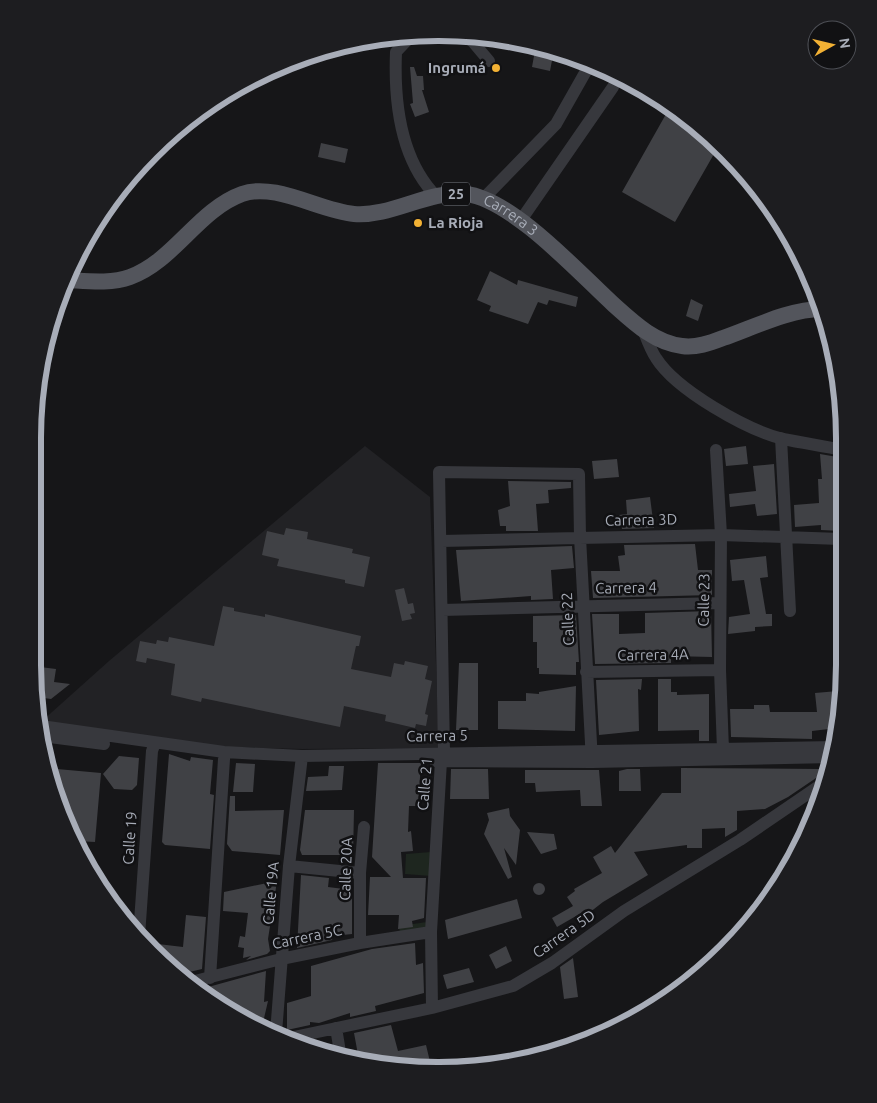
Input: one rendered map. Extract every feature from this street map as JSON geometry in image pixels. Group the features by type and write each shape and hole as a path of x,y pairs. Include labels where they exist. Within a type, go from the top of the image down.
{"main road":[{"name":"Carrera 3","path":"74,280 109,281 130,277 151,266 226,200 245,193 263,190 353,214 380,212 436,197 466,194 484,198 521,220 635,324 642,327 661,342 684,347 704,345 802,311 815,310"}],"street":[{"path":"404,43 396,52 395,90 403,133 423,184 436,197"},
{"path":"474,43 489,61"},
{"path":"484,198 556,124 585,69"},
{"path":"521,220 614,87"},
{"path":"642,327 656,358 669,375 693,395 729,416 781,438 836,449"},
{"path":"781,438 790,611"},
{"name":"Calle 23","path":"716,450 721,535 720,670 723,750"},
{"name":"Calle 22","path":"439,472 579,474 586,672 592,757"},
{"name":"Calle 21","path":"432,1008 431,932 443,756 439,472"},
{"name":"Carrera 3D","path":"441,541 721,535 836,538"},
{"name":"Carrera 4","path":"442,610 720,603"},
{"name":"Carrera 4A","path":"586,672 720,670"},
{"name":"Carrera 5","path":"47,727 224,759 443,756 824,757"},
{"name":"Carrera 5","path":"48,737 302,759"},
{"name":"Calle 19","path":"140,926 154,747"},
{"name":"Carrera 5","path":"592,757 723,750 827,747"},
{"path":"210,978 224,759"},
{"name":"Calle 19A","path":"276,1027 289,866 302,759"},
{"name":"Carrera 5D","path":"298,1036 432,1008 513,986 552,963 624,911 740,840 816,788"},
{"name":"Calle 20A","path":"360,942 360,872 364,827"},
{"path":"289,866 360,872"},
{"name":"Carrera 5C","path":"198,981 282,959 360,942 431,932"},
{"path":"336,1028 339,1049"}],"shaded area":[{"path":"365,446 430,497 439,748 302,749 224,747 46,722 45,718 109,661"},
{"path":"431,852 432,876 427,929 400,934 399,926 427,922 431,876 405,874 406,854"}],"building":[{"path":"534,53 552,58 550,71 532,67"},
{"path":"410,67 414,67 417,76 423,76 424,90 422,90 429,112 415,117 410,104 413,103"},
{"path":"666,113 714,154 675,222 622,192"},
{"path":"321,143 348,149 345,163 318,157"},
{"path":"490,271 517,285 518,280 578,297 576,307 549,300 547,305 538,302 528,324 489,311 491,306 477,300"},
{"path":"691,299 703,305 698,321 686,316"},
{"path":"746,446 748,464 726,466 724,449"},
{"path":"820,454 836,457 836,531 821,530 821,525 795,527 794,505 819,503 818,479 822,479"},
{"path":"617,459 619,477 594,479 592,461"},
{"path":"774,464 777,514 757,516 755,504 730,507 729,494 756,491 753,466"},
{"path":"508,481 571,482 571,488 548,490 549,503 536,504 538,531 506,531 506,526 500,526 498,510 510,506"},
{"path":"650,497 654,528 622,529 619,515 627,514 626,500"},
{"path":"286,528 308,532 307,539 353,549 352,553 370,557 364,587 345,583 345,580 277,566 279,559 262,555 267,531 284,535"},
{"path":"695,544 698,570 712,570 712,595 593,598 591,571 620,571 618,556 625,555 624,545"},
{"path":"572,546 574,568 551,570 553,599 531,600 531,596 461,601 456,550"},
{"path":"766,556 768,577 760,578 766,614 772,614 772,626 755,627 755,631 728,634 729,617 750,614 744,580 732,581 730,560"},
{"path":"404,588 408,604 413,603 415,613 410,614 412,619 402,621 395,590"},
{"path":"223,606 234,608 234,611 265,617 265,614 361,636 359,646 356,646 351,669 391,677 394,663 404,665 405,661 428,666 425,679 432,681 425,714 428,715 426,726 416,724 415,728 385,721 386,715 344,706 340,727 202,698 201,702 171,695 175,664 147,658 146,663 136,661 140,641 156,644 157,640 168,642 169,637 214,646"},
{"path":"711,611 712,657 671,656 671,663 595,664 592,614 619,614 619,634 645,633 645,613"},
{"path":"576,615 579,662 576,662 576,675 539,674 539,668 537,668 537,642 533,642 533,616"},
{"path":"459,663 478,663 478,730 456,730"},
{"path":"41,667 56,669 54,682 70,684 51,699 43,698"},
{"path":"642,679 641,690 638,689 639,731 599,735 596,680"},
{"path":"658,679 671,679 671,692 677,692 677,695 709,694 709,741 699,741 699,730 658,731"},
{"path":"576,686 575,731 498,729 498,701 526,701 526,693 539,694 539,692"},
{"path":"835,691 830,729 812,731 812,739 731,737 730,709 754,709 754,705 769,705 770,712 817,712 815,693"},
{"path":"169,754 190,761 191,757 213,760 210,794 214,795 210,849 165,845 162,842"},
{"path":"119,756 139,758 137,785 132,790 114,789 103,774"},
{"path":"236,763 255,764 253,792 233,792"},
{"path":"378,763 421,763 418,806 409,806 408,832 411,831 413,851 401,852 403,878 426,878 424,918 412,921 413,927 398,929 399,915 368,915 370,877 391,877 372,857"},
{"path":"329,766 344,766 342,790 306,791 308,777 328,776"},
{"path":"681,768 819,769 819,776 788,797 765,809 737,811 737,830 725,837 725,828 702,829 702,848 687,848 687,845 634,852 648,875 603,902 585,916 583,912 557,927 552,918 573,906 567,897 575,891 574,889 602,873 593,857 611,846 615,853 662,793 681,793"},
{"path":"56,769 101,773 95,842 83,841 71,817"},
{"path":"451,769 488,769 489,799 450,799"},
{"path":"640,769 641,791 619,791 619,771"},
{"path":"525,770 599,770 602,806 581,806 580,790 536,792 535,783 525,783"},
{"path":"230,796 235,796 235,811 284,810 280,855 232,851 227,844"},
{"path":"509,808 510,816 520,830 516,865 504,848 512,877 508,879 484,834 489,820 487,813"},
{"path":"305,810 354,810 353,855 302,855 300,850"},
{"path":"527,832 554,834 557,849 541,854"},
{"path":"301,875 329,878 328,887 352,890 352,934 333,936 332,940 297,948"},
{"path":"277,881 268,939 270,951 267,954 246,960 251,956 243,958 244,948 238,947 240,936 245,937 248,913 223,911 224,892"},
{"path":"539,883 545,889 539,895 533,889"},
{"path":"517,899 522,918 448,939 445,920"},
{"path":"186,915 206,917 202,969 188,972 158,944 183,947"},
{"path":"415,943 416,965 423,963 424,993 375,1006 376,1011 350,1017 350,1013 319,1023 310,1022 310,1025 287,1030 287,1003 311,996 311,966 372,949"},
{"path":"506,946 512,961 496,969 489,955"},
{"path":"573,958 578,997 564,999 560,967"},
{"path":"469,968 474,982 447,989 443,975"},
{"path":"266,971 264,1002 268,1001 263,1021 240,1009 207,987"},
{"path":"391,1025 398,1051 426,1045 430,1062 358,1053 354,1033"}],"place":[{"name":"Ingrumá","path":"496,68"},
{"name":"La Rioja","path":"418,223"}]}
